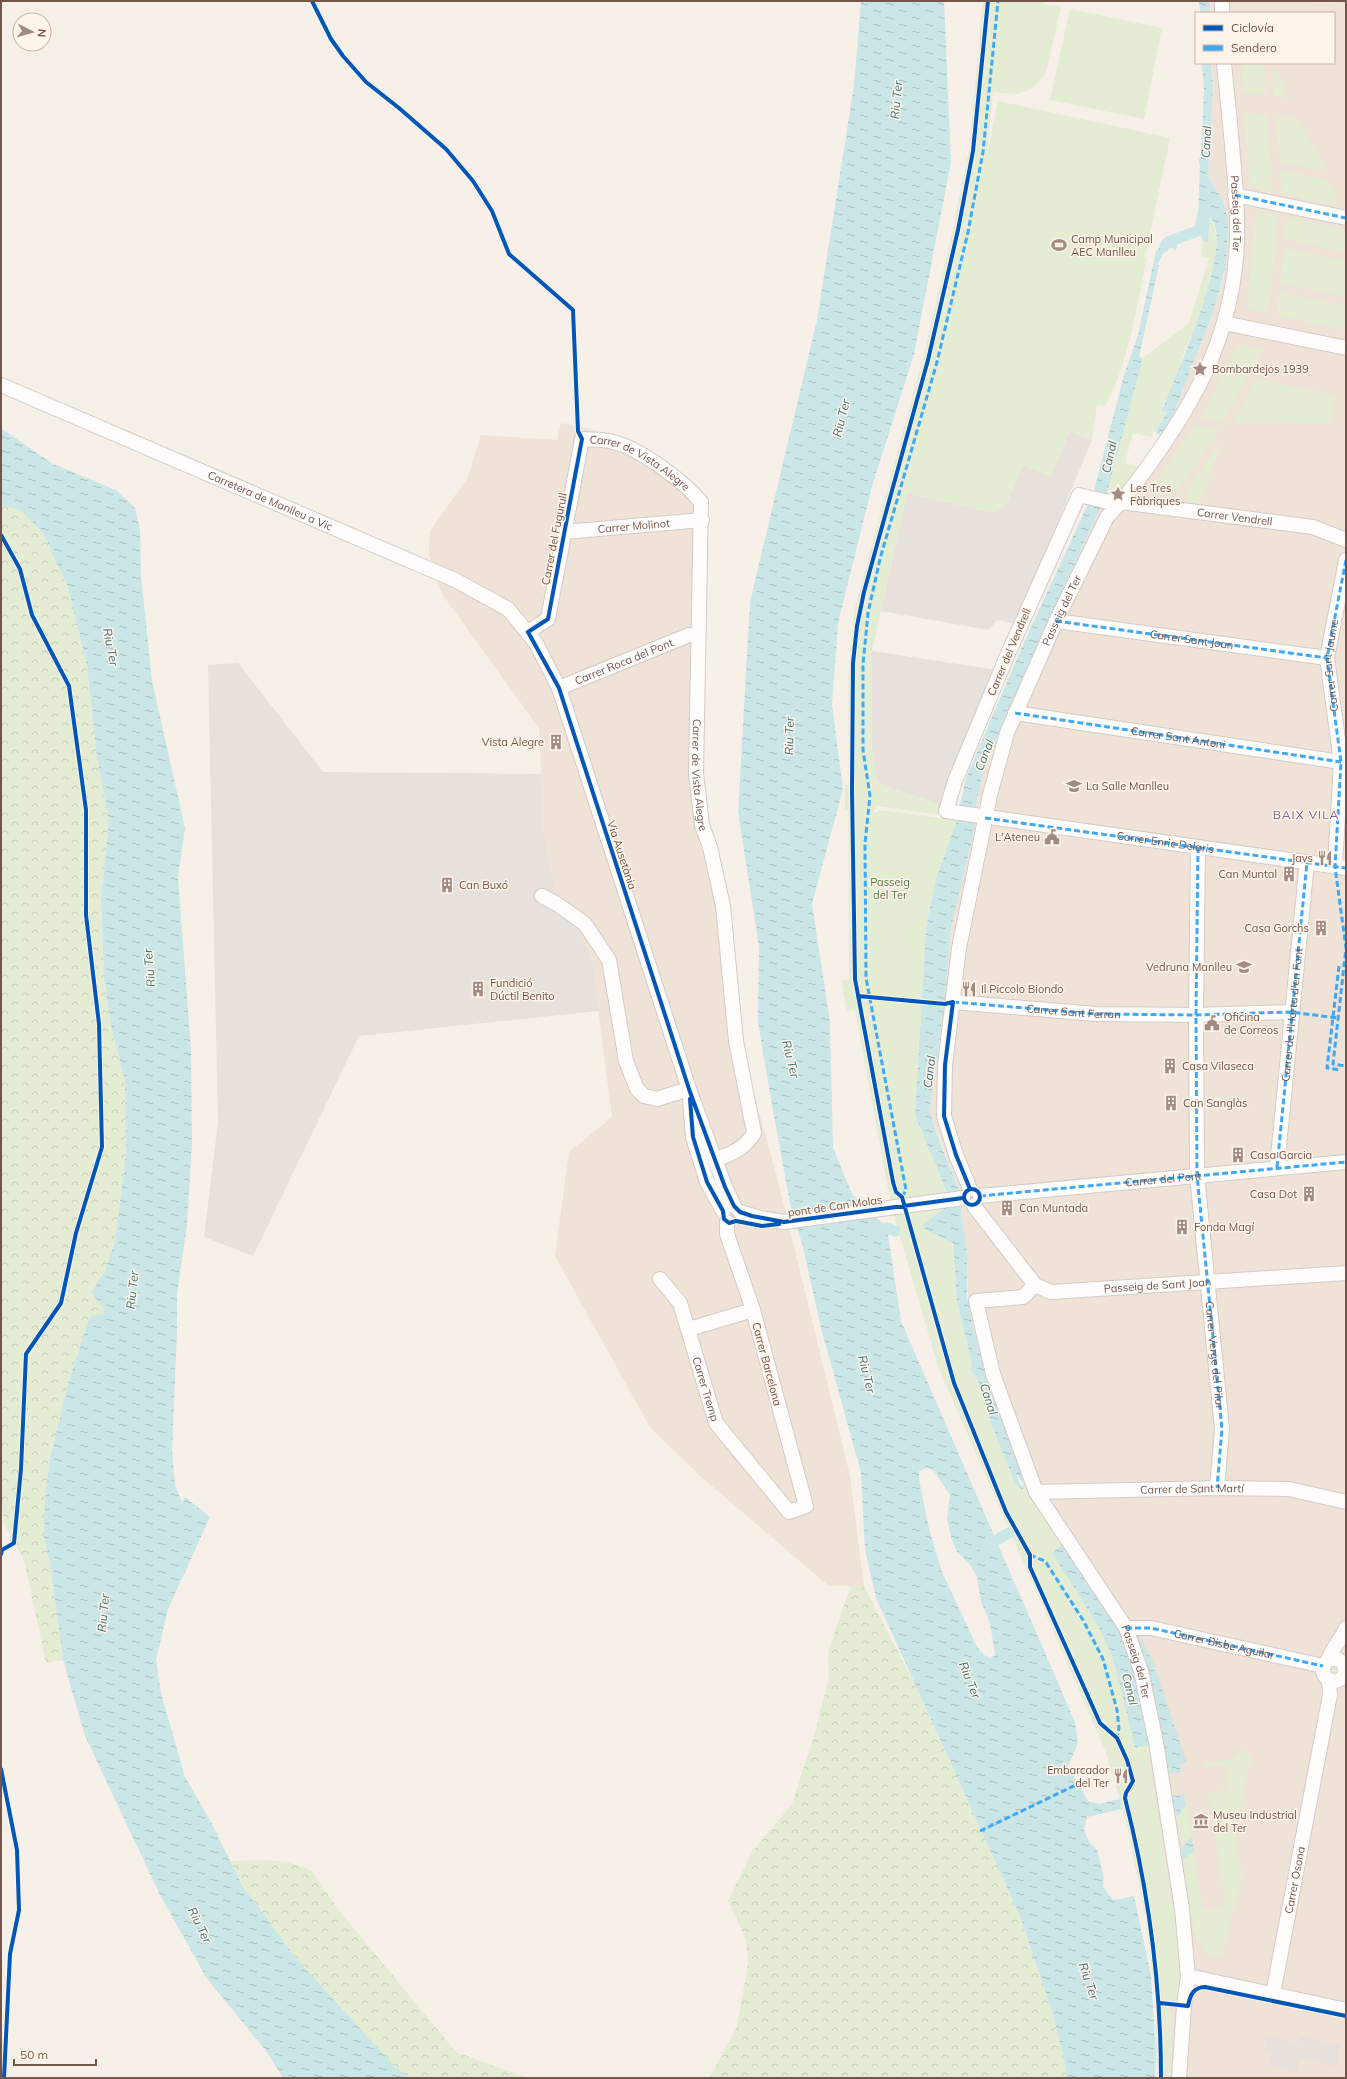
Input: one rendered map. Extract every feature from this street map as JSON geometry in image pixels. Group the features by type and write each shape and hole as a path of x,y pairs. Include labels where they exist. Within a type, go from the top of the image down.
{"street":[{"path":"1222,1 1222,12"},
{"name":"Passeig del Ter","path":"1179,2078 1184,2006 1188,1976 1182,1909 1156,1742 1141,1671 1126,1628 1036,1492 993,1374 976,1302 1023,1297 1035,1285 970,1197 944,1116 945,1065 960,948 980,817 1015,714 1056,621 1107,517 1121,502 1175,429 1198,391 1213,358 1224,323 1232,289 1236,255 1237,218 1224,64"},
{"path":"1235,194 1346,218"},
{"path":"1224,323 1346,348"},
{"name":"Carretera de Manlleu a Vic","path":"1,385 455,580 508,609 528,632"},
{"name":"Carrer del Fugurull","path":"528,632 548,619 582,439"},
{"name":"Carrer de Vista Alegre","path":"582,439 612,442 636,450 696,495 701,502 702,520 697,664 696,773 702,825 710,847 723,906 736,1041 754,1134 748,1144 731,1154 716,1159"},
{"name":"Carrer del Vendrell","path":"980,817 946,812 955,780 1007,656 1078,495 1121,502"},
{"name":"Carrer Vendrell","path":"1121,502 1313,527 1346,540"},
{"name":"Carrer Molinot","path":"564,532 702,520"},
{"name":"Carrer Sant Jaume","path":"1340,867 1341,762 1327,658 1346,560"},
{"name":"Carrer Sant Joan","path":"1056,621 1327,658"},
{"name":"Via Ausetània","path":"528,632 559,688 690,1090 716,1159 732,1214"},
{"name":"Carrer Roca del Pont","path":"559,688 689,635"},
{"name":"Carrer Sant Antoni","path":"1015,714 1341,762"},
{"name":"Carrer Enric Delaris","path":"980,817 1340,867"},
{"name":"Carrer Verge del Pilar","path":"1198,847 1196,1015 1197,1176 1209,1282 1222,1429 1217,1488"},
{"name":"Carrer de l'Horta d'en Font","path":"1277,1167 1290,1012 1307,862"},
{"path":"542,896 557,904 585,924 608,960 626,1061 637,1089 644,1096 656,1099 690,1090"},
{"name":"Carrer Sant Ferran","path":"953,1002 1096,1014 1196,1015 1290,1012"},
{"name":"Via Ausetània","path":"690,1090 693,1137 707,1182 732,1214"},
{"name":"Carrer del Pont","path":"970,1197 1277,1167 1346,1162"},
{"name":"pont de Can Molas","path":"732,1214 770,1226 784,1222 970,1197"},
{"name":"Carrer Barcelona","path":"732,1214 727,1234 753,1310 806,1506"},
{"name":"Passeig de Sant Joan","path":"1035,1285 1045,1290 1058,1292 1346,1273"},
{"name":"Carrer Tremp","path":"660,1279 680,1303 716,1423 789,1512 806,1506"},
{"path":"689,1329 753,1310"},
{"name":"Carrer de Sant Martí","path":"1036,1492 1217,1488 1289,1489 1346,1502"},
{"name":"Carrer Bisbe Aguilar","path":"1126,1628 1151,1628 1325,1663 1336,1659 1340,1674"},
{"path":"1344,1632 1340,1674 1323,1674 1325,1663 1331,1650 1344,1632"},
{"name":"Carrer Osona","path":"1273,1994 1330,1695 1340,1674"},
{"path":"1188,1976 1346,2010"}],"shaded area":[{"path":"1210,1 1346,1 1346,2078 1171,2078 1171,2008 1180,1953 1148,1755 1150,1744 1089,1581 992,1392 968,1300 967,1253 958,1188 930,1112 933,1080 944,1008 951,929 974,830 975,810 985,764 1034,652 1107,493 1120,495 1161,436 1174,413 1214,310 1224,275 1228,219 1223,201 1208,176 1213,85 1212,64 1335,64 1335,12 1210,12"},
{"path":"1313,1 1346,1 1346,2 1313,4"},
{"path":"561,423 617,435 662,463 706,509 701,786 715,842 738,1038 776,1173 850,1476 864,1586 829,1586 698,1474 650,1427 555,1256 569,1152 612,1117 591,954 557,892 544,837 539,728 442,594 429,555 430,531 468,477 481,435 557,440"},
{"path":"1070,431 1092,440 1015,624 997,620 989,630 881,611 907,493 993,513 1005,508 1023,465"},
{"path":"872,651 997,670 942,805 878,783 872,749"},
{"path":"238,663 323,772 541,774 544,837 557,892 591,954 599,1011 359,1036 253,1256 204,1237 218,1122 208,665"},
{"path":"1267,2037 1299,2043 1301,2037 1340,2045 1336,2066 1301,2059 1297,2072 1270,2066 1272,2053 1264,2051"}],"green space":[{"path":"983,1 1043,1 1043,4 1061,7 1046,73 1036,85 1027,91 1016,94 993,92 987,156 998,101 1170,138 1145,258 1147,258 1131,335 1120,373 1113,390 1105,406 1097,405 1092,440 1070,431 1051,477 1023,466 1005,508 993,513 907,493 872,651 872,749 878,783 942,805 941,815 877,806 874,812 878,812 878,810 957,820 936,879 926,927 915,1115 947,1192 890,1200 855,1010 847,1011 841,981 849,979 848,810 845,810 845,785 849,784 848,678 854,611 923,358 953,229 969,149"},
{"path":"1070,9 1162,28 1144,119 1050,100"},
{"path":"1241,64 1264,64 1266,95 1243,92"},
{"path":"1272,70 1278,71 1288,98 1274,96"},
{"path":"1244,112 1267,115 1273,192 1250,187"},
{"path":"1276,116 1298,119 1327,171 1280,162"},
{"path":"1280,170 1325,179 1335,191 1337,205 1282,194"},
{"path":"1256,210 1278,215 1269,313 1247,309"},
{"path":"1210,216 1215,231 1217,248 1215,266 1204,304 1172,387 1162,406 1167,412 1151,437 1133,433 1125,463 1140,467 1120,495 1107,493 1143,358 1189,323 1209,258 1201,257 1203,241 1207,242"},
{"path":"1287,217 1346,229 1346,252 1284,239"},
{"path":"1284,248 1346,261 1346,297 1280,283"},
{"path":"1279,292 1346,306 1346,330 1277,315"},
{"path":"1239,344 1262,349 1223,423 1201,417"},
{"path":"1256,379 1335,395 1330,423 1232,424"},
{"path":"1195,425 1220,430 1174,495 1148,492"},
{"path":"1222,440 1199,506 1184,504 1190,485"},
{"path":"1,505 20,510 43,533 68,587 87,666 97,758 109,821 101,898 104,979 111,1026 125,1081 126,1153 115,1242 105,1271 91,1293 103,1307 104,1314 90,1317 67,1387 59,1419 44,1538 50,1563 63,1660 46,1663 24,1560 4,1525 1,1495"},
{"path":"1346,1022 1346,1055 1342,1055"},
{"path":"949,1205 957,1302 972,1363 970,1369 978,1380 992,1426 1016,1485 1023,1489 1025,1479 1064,1543 1052,1553 1098,1626 1113,1658 1135,1747 1150,1744 1148,1755 1180,1953 1178,1998 1177,2004 1171,2008 1171,2078 1157,2078 1155,1996 1146,1921 1127,1825 1107,1755 938,1366 893,1213"},
{"path":"851,1586 864,1586 920,1695 1019,1914 1052,2011 1066,2068 1066,2078 709,2078 737,2027 748,1963 746,1939 728,1901 753,1850 792,1804 814,1736 829,1677 828,1651"},
{"path":"1334,1664 1338,1666 1340,1670 1338,1674 1334,1676 1330,1674 1328,1670 1330,1666"},
{"path":"1242,1750 1245,1750 1252,1757 1239,1816 1237,1847 1243,1874 1221,1958 1205,1951 1196,1939 1182,1860 1194,1852 1203,1910 1226,1906 1208,1793 1229,1789 1226,1765 1204,1769 1203,1763 1232,1759"},
{"path":"1186,1806 1192,1837 1182,1848 1177,1817"},
{"path":"268,1860 287,1862 311,1870 337,1908 456,2052 527,2078 412,2078 395,2067 284,1944 246,1890 230,1861"}],"water":[{"name":"Riu Ter","path":"861,1 944,1 951,162 914,354 873,483 838,623 832,704 843,789 812,904 830,1022 833,1148 852,1194 887,1228 901,1321 1075,1722 1078,1743 1068,1766 1088,1801 1099,1804 1120,1799 1122,1809 1087,1817 1084,1830 1089,1842 1097,1850 1104,1877 1103,1887 1113,1900 1134,1896 1151,1976 1156,2052 1155,2078 1066,2078 1066,2068 1052,2011 1019,1914 876,1598 865,1549 861,1473 821,1328 803,1247 790,1204 758,1022 759,946 738,812 750,602 817,320 854,85","holes":["928,1468 934,1471 950,1495 947,1519 952,1540 957,1552 971,1566 977,1577 981,1602 990,1623 995,1655 991,1658 984,1655 977,1647 942,1572 929,1529 919,1479 919,1471"]},
{"path":"1199,1 1210,1 1210,12 1200,12"},
{"path":"1202,64 1211,64 1213,85 1208,176 1223,201 1228,219 1226,265 1214,310 1174,413 1161,436 1155,432 1167,412 1161,411 1192,335 1202,306 1211,276 1216,250 1216,229 1209,217 1211,223 1209,225 1208,242 1203,241 1196,220 1198,220 1199,159 1201,158 1204,91"},
{"path":"1170,236 1178,239 1176,251 1168,245 1157,265 1159,265 1139,357 1143,358 1107,493 1034,652 985,764 975,810 974,830 951,929 944,1008 931,1099 930,1112 958,1188 967,1253 967,1296 974,1330 992,1392 1025,1479 1024,1485 1015,1472 1020,1484 1024,1486 1023,1490 1016,1485 992,1426 978,1380 970,1369 972,1363 957,1302 953,1243 923,1228 923,1225 949,1205 947,1192 915,1115 926,927 936,879 957,820 966,778 1021,649 1094,491 1124,375 1138,335 1156,251"},
{"name":"Riu Ter","path":"1,428 53,464 116,490 135,508 140,530 141,575 152,681 185,828 178,878 191,1050 192,1142 187,1225 177,1294 177,1332 172,1451 175,1485 182,1502 185,1497 210,1517 168,1609 156,1660 161,1693 185,1777 211,1822 242,1885 295,1957 395,2067 412,2078 283,2078 267,2052 207,1979 160,1895 85,1736 63,1660 50,1563 44,1538 45,1497 50,1459 67,1387 90,1316 104,1314 103,1307 91,1293 105,1271 115,1242 126,1153 125,1081 111,1026 104,979 101,898 109,821 97,758 87,666 68,587 43,533 20,510 1,505"},
{"path":"1064,1543 1111,1616 1129,1655 1150,1744 1135,1748 1113,1658 1098,1626 1052,1553"},
{"path":"1137,1631 1153,1662 1187,1763 1180,1764 1181,1772 1169,1774 1145,1664 1133,1633"},
{"path":"1184,1794 1186,1806 1177,1817 1172,1796"},
{"path":"1192,1837 1194,1852 1182,1860 1182,1848"}],"waterway":[{"name":"Canal","path":"1165,246 1168,242 1200,230 1202,217"},
{"path":"872,1231 887,1228 895,1231"},
{"path":"985,1550 995,1541 1009,1533"}],"marked path":[{"path":"902,1197 906,1190 866,978 865,843 870,796 863,750 863,664 868,613 880,559 937,362 968,232 983,152 998,1"},
{"path":"1235,195 1346,218"},
{"path":"1346,560 1327,658 1341,762 1335,867 1346,948 1333,1064 1346,1066"},
{"path":"1056,621 1327,658"},
{"path":"1015,713 1341,762"},
{"path":"985,818 1346,868"},
{"path":"1198,847 1196,1015 1197,1175 1222,1429 1217,1488"},
{"path":"1277,1167 1307,862"},
{"path":"1339,966 1327,1068 1340,1070"},
{"path":"953,1002 1096,1014 1196,1015 1290,1012 1338,1018"},
{"path":"980,1196 1346,1162"},
{"path":"1030,1555 1045,1561 1083,1620 1103,1659 1117,1710 1119,1728 1117,1738"},
{"path":"1126,1628 1151,1628 1323,1666"},
{"path":"980,1831 1080,1783"}],"cycle path":[{"path":"312,1 331,39 343,56 366,82 399,108 446,149 473,181 492,211 509,254 573,310 578,431 582,439 548,619 528,632 559,688 690,1092 725,1187 734,1206 740,1212 752,1216 784,1222 963,1198"},
{"path":"988,1 973,151 958,230 928,360 864,592 857,626 853,663 852,791 855,979 893,1182 896,1192 902,1197 954,1383 1006,1512 1030,1555 1030,1567 1100,1723 1117,1738 1127,1760 1133,1781 1126,1793 1125,1798 1141,1868 1152,1937 1159,2007 1161,2078"},
{"path":"1,535 20,569 32,615 69,686 86,810 86,915 99,1024 102,1147 76,1233 61,1303 26,1354 21,1469 14,1543 2,1550 1,1554"},
{"path":"858,996 945,1004 953,1002 945,1065 944,1116 956,1155 970,1189"},
{"path":"690,1099 693,1137 707,1182 723,1211 724,1219 729,1223 736,1221 762,1226 779,1224"},
{"path":"969,1189 975,1189 980,1194 980,1197 978,1203 975,1205 969,1205 964,1200 964,1194 969,1189"},
{"path":"1,1769 17,1850 19,1910 10,1954 4,2078"},
{"path":"1160,2003 1188,2006 1195,1990 1205,1987 1346,2016"}],"place":[{"name":"Camp Municipal AEC Manlleu","path":"1059,245"},
{"name":"Bombardejos 1939","path":"1200,369"},
{"name":"Les Tres Fàbriques","path":"1118,494"},
{"name":"Vista Alegre","path":"556,742"},
{"name":"La Salle Manlleu","path":"1074,786"},
{"name":"L'Ateneu","path":"1052,837"},
{"name":"Javs","path":"1325,858"},
{"name":"Can Muntal","path":"1289,874"},
{"name":"Can Buxó","path":"447,885"},
{"name":"Casa Gorchs","path":"1321,928"},
{"name":"Vedruna Manlleu","path":"1244,967"},
{"name":"Fundició Dúctil Benito","path":"478,989"},
{"name":"Il Piccolo Biondo","path":"969,989"},
{"name":"Oficina de Correos","path":"1212,1023"},
{"name":"Casa Vilaseca","path":"1170,1066"},
{"name":"Can Sanglàs","path":"1171,1103"},
{"name":"Casa Garcia","path":"1238,1155"},
{"name":"Casa Dot","path":"1309,1194"},
{"name":"Can Muntada","path":"1007,1208"},
{"name":"Fonda Magí","path":"1182,1227"},
{"name":"Embarcador del Ter","path":"1121,1776"},
{"name":"Museu Industrial del Ter","path":"1201,1821"}],"district":[{"name":"BAIX VILA","path":"1306,814"}]}
